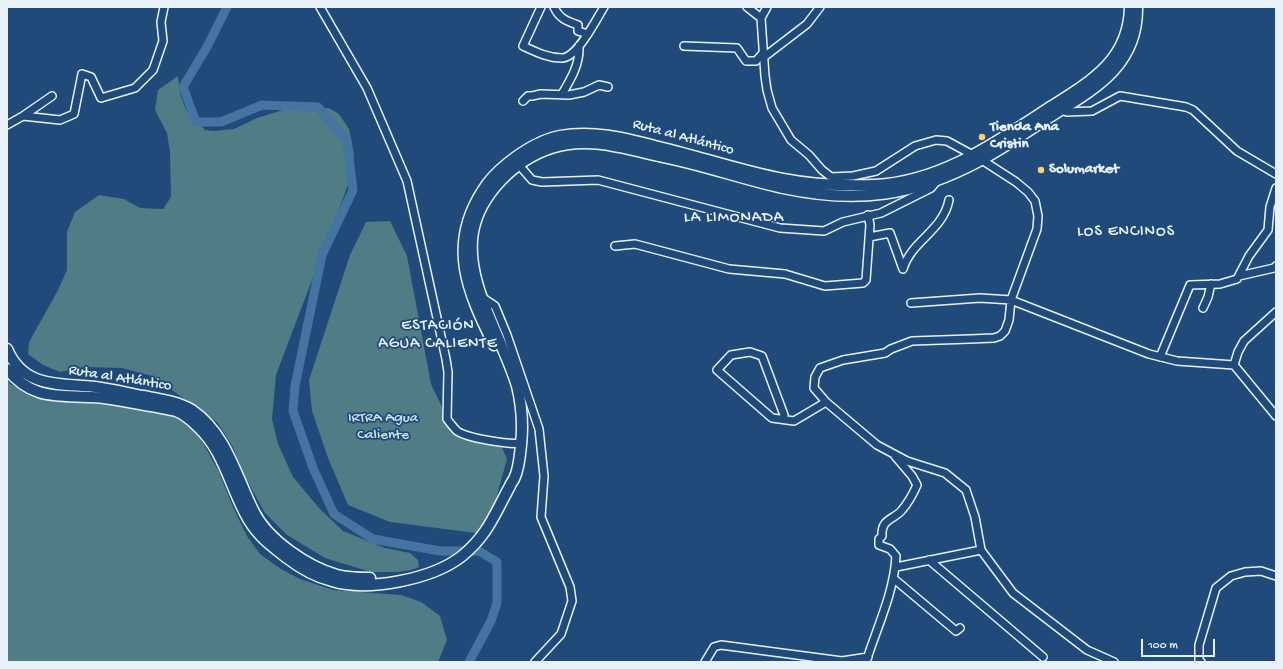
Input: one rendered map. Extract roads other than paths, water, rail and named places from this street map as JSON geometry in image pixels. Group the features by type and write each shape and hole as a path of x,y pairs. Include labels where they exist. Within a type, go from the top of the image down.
{"highway":[{"name":"Ruta al Atlántico","path":"519,443 516,405 511,383 484,326 465,272 463,253 467,222 475,202 487,183 518,154 547,140 561,136 586,133 618,136 782,179 813,184 876,185 901,182 978,158 1098,75 1113,60 1122,45 1129,23 1130,7"},
{"name":"Ruta al Atlántico","path":"7,369 12,376 37,392 55,396 96,397 176,411 188,418 210,439 248,519 258,533 288,559 318,576 336,583 365,585 400,581 432,572 447,566 460,558 474,546 487,530 516,477 521,407 516,385 476,279 472,260 472,237 476,220 482,207 495,187 519,165 528,158 551,148 577,142 596,142 669,158 782,188 834,196 882,195 910,189 937,181 1060,110 1105,80 1118,66 1132,39 1137,24 1137,7"},
{"name":"Ruta al Atlántico","path":"7,349 11,359 16,365 31,376 43,382 120,391 178,403 191,410 213,428 226,450 255,514 280,543 291,552 336,575 382,578 400,581"}],"street":[{"path":"23,116 60,120 74,114 82,74 91,77 101,98 135,88 153,70 162,40 161,22 164,7"},
{"path":"320,7 367,88 407,181 446,359 448,372 447,419 457,431 468,436 519,443"},
{"path":"541,7 523,46 543,56 563,59 575,52 604,7"},
{"path":"554,7 558,15 565,21 578,25 578,31 588,34"},
{"path":"747,7 761,18"},
{"path":"767,7 761,18 767,90 772,108 791,140 809,155 822,170 831,177 852,176 876,171 915,146 936,140 947,141 978,158 1016,182 1028,192 1035,201 1038,216 1037,229 1011,300 1009,320 1005,331 1000,336 994,338 912,341 891,349 885,353 843,360 820,368 815,377 814,388 826,402 877,445 907,461 946,473 966,490 976,517 981,550 1012,594 1087,650 1114,662"},
{"path":"684,46 737,48 746,61 756,60 807,24 820,7"},
{"path":"562,94 576,68 576,62 580,54 579,46"},
{"path":"523,101 528,96 541,94 569,95 584,92 599,85 608,87"},
{"path":"7,125 52,96"},
{"path":"1060,110 1067,112 1092,111 1120,96 1186,106 1193,110 1237,150 1276,174"},
{"path":"519,165 532,180 542,182 598,180 780,228 824,231 843,222 881,213 893,205 931,188 937,181"},
{"path":"1160,356 1190,285 1220,284 1237,279 1249,256 1268,230 1270,207 1276,188"},
{"path":"869,237 890,233 903,269 909,255 942,218 947,210 949,200"},
{"path":"615,246 635,244 729,269 785,274 825,286 863,283 866,280 870,225 868,216"},
{"path":"1239,276 1274,268 1276,266"},
{"path":"1203,308 1208,297 1211,284"},
{"path":"483,298 495,306 501,320 539,429 544,476 541,517 570,587 572,601 561,634 535,662"},
{"path":"912,303 980,298 1011,300 1149,354 1177,361 1234,365 1276,416"},
{"path":"1234,365 1238,352 1244,341 1276,312"},
{"path":"784,415 762,356 750,352 731,355 717,370 772,418 794,421 826,402"},
{"path":"705,662 710,652 716,646 842,661 867,659 886,606 896,567 896,556 890,549 879,545 882,530 886,520 901,511 917,485 912,476 892,453"},
{"path":"896,567 981,550"},
{"path":"929,560 1043,657"},
{"path":"1201,662 1199,660 1199,645 1216,588 1231,576 1245,572 1261,571 1276,576"},
{"path":"893,578 956,631 960,628"},
{"path":"1094,662 1098,655"}],"waterway":[{"path":"227,7 208,45 183,87 196,122 221,122 262,105 318,107 347,141 353,190 322,255 295,386 293,411 313,468 334,514 373,539 440,551 479,551 497,562 497,603 491,621 469,662"}],"place":[{"name":"Tienda Ana Cristin","path":"982,137"},
{"name":"Solumarket","path":"1041,170"}],"district":[{"name":"LA LIMONADA","path":"734,219"},
{"name":"LOS ENCINOS","path":"1126,233"},
{"name":"ESTACIÓN AGUA CALIENTE","path":"438,336"}],"park label":[{"name":"IRTRA Agua Caliente","path":"383,428"}]}
